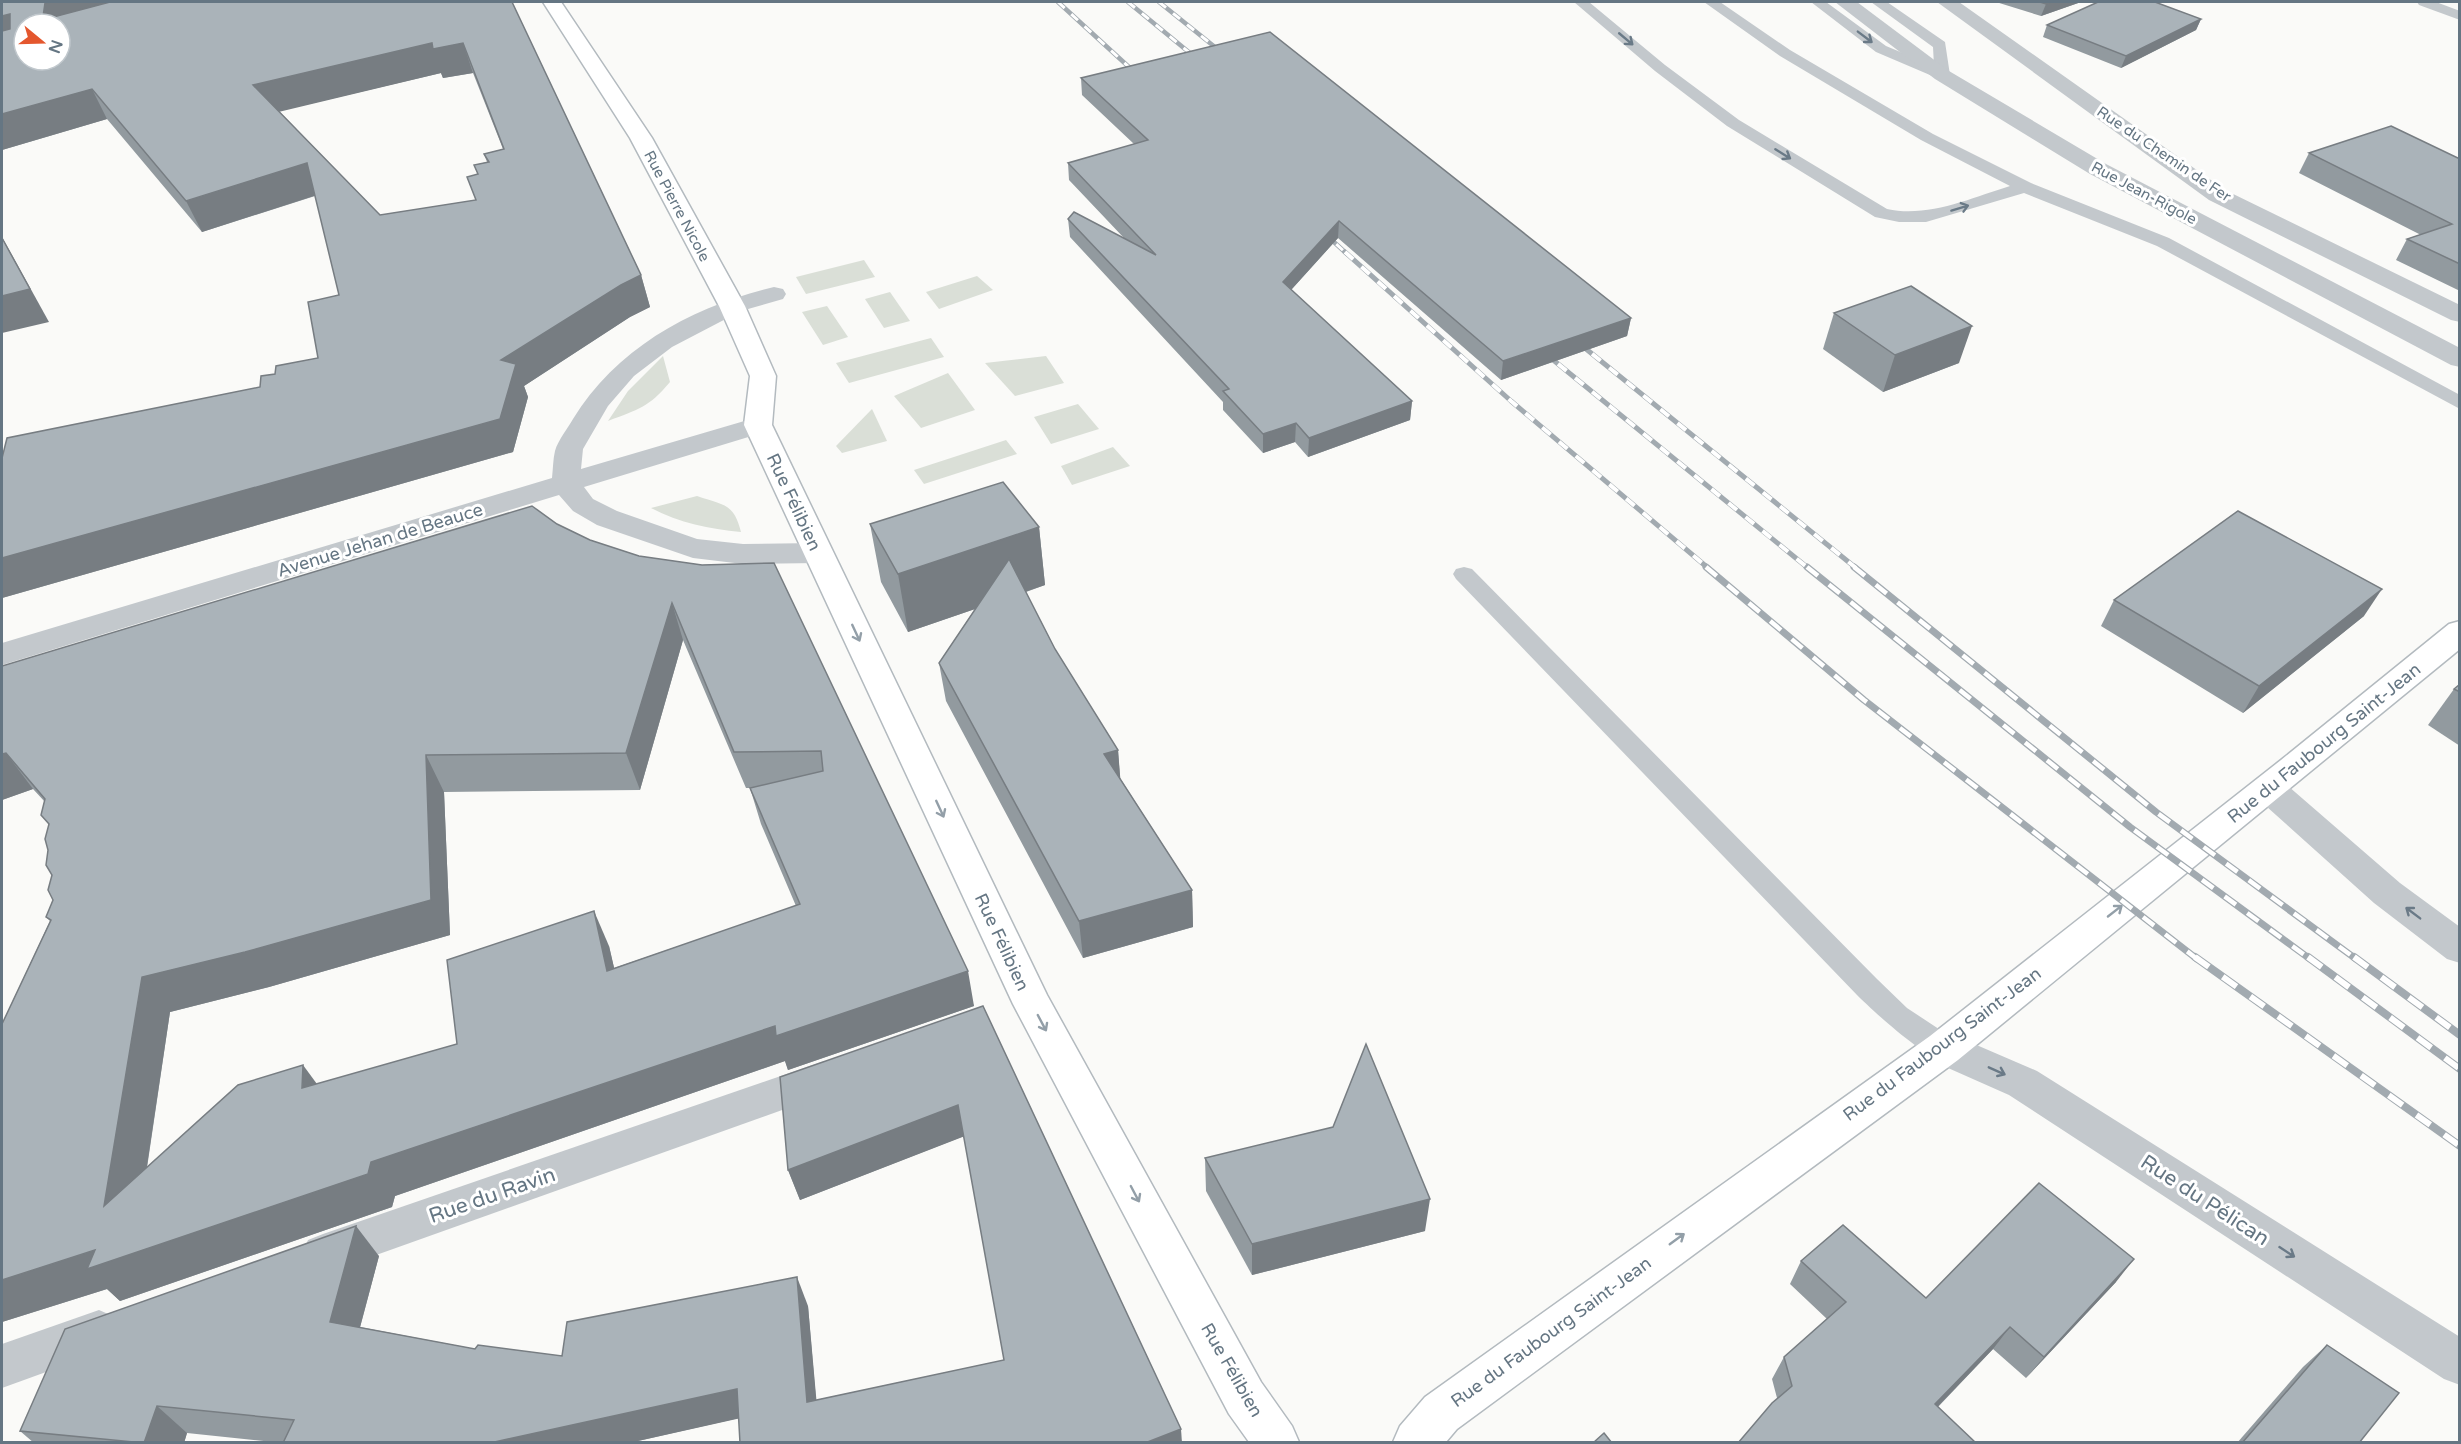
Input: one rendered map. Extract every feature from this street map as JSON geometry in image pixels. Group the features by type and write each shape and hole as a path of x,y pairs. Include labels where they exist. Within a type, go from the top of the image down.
{"main road":[{"name":"Rue Pierre Nicole","path":"552,2 641,138 732,306 763,376 758,426"},
{"name":"Rue Félibien","path":"758,426 1032,1004 1245,1398 1276,1443"},
{"name":"Rue du Faubourg Saint-Jean","path":"1416,1443 1440,1413 1944,1048 2269,789 2460,632"}],"street":[{"name":"Rue Jean-Rigole","path":"1845,2 1942,75 2098,169 2460,360"},
{"name":"Rue du Chemin de Fer","path":"1947,2 2217,195 2460,315"},
{"path":"774,294 732,306 663,342 625,370 597,402 569,449 566,484 583,505 607,518 693,548 743,554 818,553"},
{"name":"Avenue Jehan de Beauce","path":"2,654 758,426"},
{"path":"2269,789 2387,893 2460,948"},
{"name":"Rue du Pélican","path":"1944,1048 2023,1083 2460,1363"},
{"name":"Rue du Ravin","path":"290,1265 858,1065"},
{"path":"2,1365 135,1319"}],"lane":[{"path":"1581,2 1660,68 1733,123 1881,213 1899,217 1926,217 2025,187"},
{"path":"1711,2 1785,54 1890,117 2025,187 2163,242 2460,403"},
{"path":"1818,2 1881,49 1942,75 1940,45 1878,2"},
{"path":"2424,2 2460,16"},
{"path":"1464,574 1867,987 1897,1016 1944,1048"}],"shaded area":[{"path":"864,260 875,277 806,294 796,277"},
{"path":"977,276 993,290 939,309 926,292"},
{"path":"890,292 910,321 884,328 865,299"},
{"path":"827,306 848,337 823,345 802,312"},
{"path":"931,338 944,357 849,383 836,363"},
{"path":"663,356 670,382 642,407 608,421 628,391"},
{"path":"1046,356 1064,383 1015,396 985,363"},
{"path":"948,373 975,410 921,428 894,396"},
{"path":"1078,404 1099,429 1051,444 1034,417"},
{"path":"872,409 887,441 842,453 836,446"},
{"path":"1006,440 1017,454 924,484 914,470"},
{"path":"1113,447 1130,466 1072,485 1061,466"},
{"path":"697,496 731,510 741,532 695,524 673,518 651,508"}],"building":[{"path":"2,2 50,2 45,3 44,12 12,12 12,72 72,72 72,12 110,2 512,2 641,275 621,285 501,360 516,364 500,419 2,558 2,458 7,438 260,387 261,376 275,374 276,366 318,358 308,302 339,295 307,163 186,201 92,89 2,114 2,31 10,29 10,14 2,16","holes":["432,43 433,49 463,43 504,149 484,154 489,162 474,165 478,174 467,177 476,200 380,215 253,85"]},
{"path":"2098,2 2155,2 2201,19 2126,56 2047,25"},
{"path":"1270,32 1631,318 1503,361 1339,221 1283,282 1412,401 1309,438 1296,423 1263,434 1223,391 1229,389 1068,219 1074,212 1156,255 1068,163 1148,140 1081,78"},
{"path":"2391,126 2460,159 2460,264 2407,239 2452,224 2309,153"},
{"path":"2,238 30,289 2,296"},
{"path":"1911,286 1972,326 1895,355 1834,313"},
{"path":"1003,482 1039,527 898,574 870,524"},
{"path":"532,506 557,524 590,540 639,556 702,565 774,563 968,971 776,1036 775,1026 371,1162 368,1174 87,1269 95,1250 2,1280 2,1024 51,920 46,917 53,900 48,890 52,875 46,865 48,850 45,839 49,824 41,815 45,799 6,753 2,754 2,666","holes":["672,603 734,752 821,751 823,771 750,788 800,904 607,971 594,911 447,960 457,1044 302,1088 303,1065 238,1085 104,1206 142,977 245,952 431,900 426,755 626,753"]},
{"path":"2238,511 2382,589 2259,686 2114,600"},
{"path":"1009,559 1055,649 1118,750 1104,754 1192,890 1079,921 939,663"},
{"path":"2460,684 2460,692 2454,689"},
{"path":"983,1006 1181,1429 1145,1443 740,1443 737,1389 490,1443 283,1443 294,1420 157,1406 144,1443 20,1431 65,1329 356,1226 330,1322 475,1349 478,1345 562,1356 567,1322 797,1277 807,1402 1004,1360 958,1105 788,1170 780,1077"},
{"path":"1366,1044 1430,1199 1252,1244 1205,1158 1333,1127"},
{"path":"2039,1183 2134,1259 2044,1357 2010,1327 1935,1404 1976,1443 1738,1443 1772,1403 1792,1386 1784,1357 1846,1302 1801,1261 1843,1225 1926,1298"},
{"path":"2327,1345 2399,1393 2359,1443 2242,1443"},
{"path":"1604,1433 1612,1443 1593,1443"}],"railway":[{"path":"1058,2 1142,79"},
{"path":"1128,2 1202,63"},
{"path":"1159,2 1226,56"},
{"path":"1323,232 1347,254"},
{"path":"1345,252 1511,401 1708,568"},
{"path":"1575,340 1856,568"},
{"path":"1541,350 1808,568"},
{"path":"1706,567 1864,700 2197,959"},
{"path":"1807,567 2130,827 2310,959"},
{"path":"1854,567 2156,812 2356,959"},
{"path":"2195,957 2460,1146"},
{"path":"2308,957 2460,1069"},
{"path":"2354,957 2460,1035"}]}
